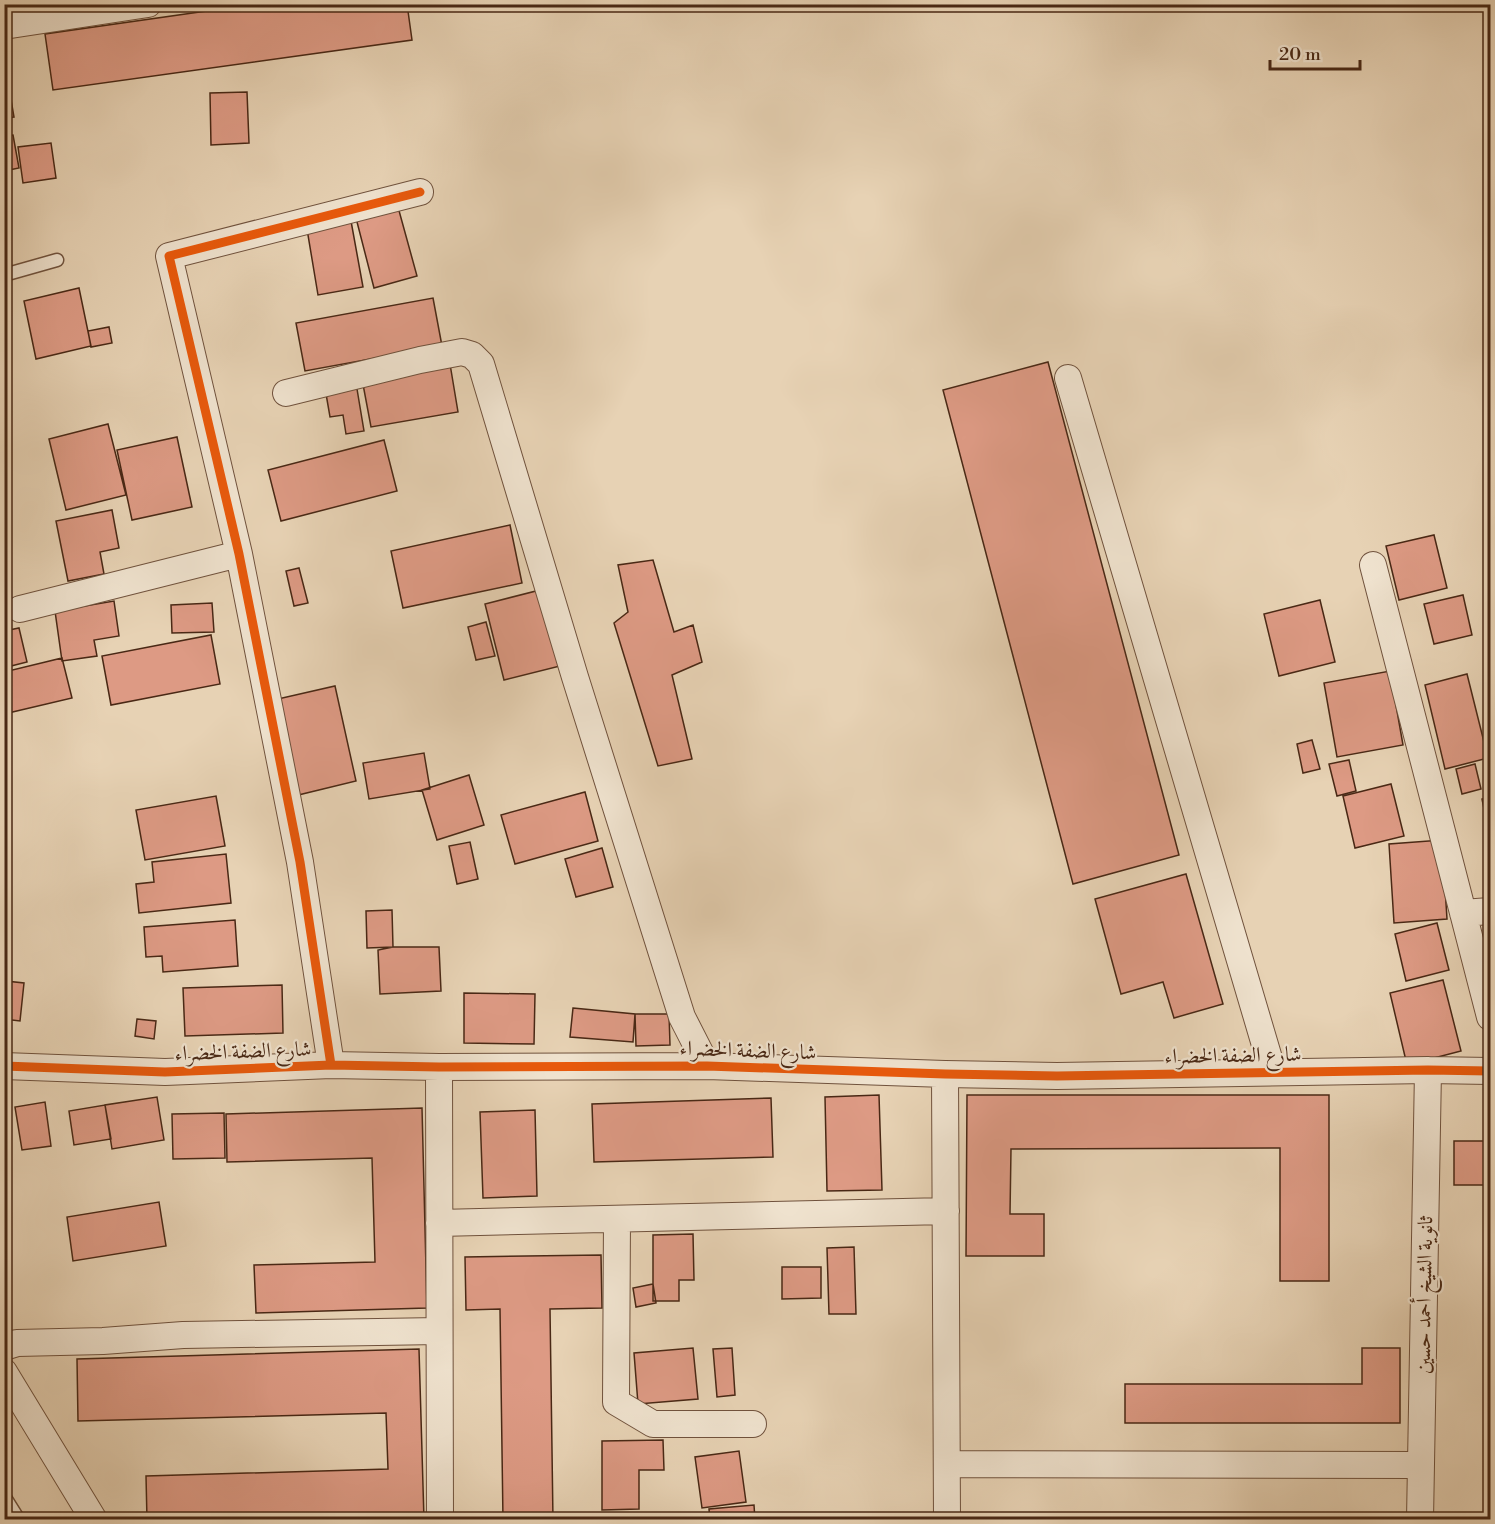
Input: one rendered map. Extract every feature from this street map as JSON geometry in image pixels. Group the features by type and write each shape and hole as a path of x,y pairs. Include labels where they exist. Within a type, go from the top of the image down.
{"street":[{"path":"4,26 148,4"},
{"path":"331,1065 300,862 239,554 169,256 420,192"},
{"path":"286,393 462,352 472,355 481,364 572,666 682,1017 707,1066"},
{"path":"1068,378 1273,1072"},
{"path":"20,609 239,554"},
{"path":"1373,565 1491,1017"},
{"path":"1463,913 1491,911"},
{"name":"شارع الضفة الخضراء","path":"4,1066 165,1072 331,1065 707,1066 1057,1076 1491,1071"},
{"path":"439,1067 440,1520"},
{"name":"ثانوية الشيخ أحمد حسين","path":"1420,1520 1428,1070"},
{"path":"945,1074 947,1520"},
{"path":"439,1223 946,1211"},
{"path":"617,1219 616,1402 653,1424 753,1424"},
{"path":"4,1347 17,1343 103,1341 183,1335 439,1331"},
{"path":"4,1372 94,1520"},
{"path":"947,1464 1421,1465"}],"lane":[{"path":"4,275 57,260"},
{"path":"4,1496 19,1520"}],"building":[{"path":"256,4 407,4 412,40 53,90 45,34"},
{"path":"247,92 249,143 211,145 210,93"},
{"path":"10,94 14,117 4,118 4,95"},
{"path":"13,135 19,168 4,171 4,136"},
{"path":"51,143 56,178 23,183 18,147"},
{"path":"398,207 417,276 374,288 356,218"},
{"path":"351,221 363,287 318,295 307,229"},
{"path":"79,288 91,346 36,359 24,301"},
{"path":"433,298 442,346 305,371 296,323"},
{"path":"109,327 112,343 91,347 88,331"},
{"path":"1048,362 1179,855 1073,884 943,390"},
{"path":"450,364 458,412 371,427 362,379"},
{"path":"356,383 364,431 346,434 343,415 330,417 325,388"},
{"path":"108,424 126,495 66,510 49,439"},
{"path":"177,437 192,507 132,520 117,450"},
{"path":"384,440 397,491 281,521 268,470"},
{"path":"112,510 119,548 100,552 104,574 68,581 56,521"},
{"path":"510,525 522,583 403,608 391,551"},
{"path":"1434,535 1447,588 1399,600 1386,546"},
{"path":"653,560 674,632 693,625 702,662 672,675 692,759 658,766 614,623 628,612 618,565"},
{"path":"299,568 308,603 294,606 286,571"},
{"path":"4,582 9,603 4,604"},
{"path":"540,590 560,666 504,680 485,604"},
{"path":"1463,595 1472,635 1434,644 1424,604"},
{"path":"1320,600 1335,662 1279,676 1264,614"},
{"path":"114,601 119,636 94,640 97,656 62,661 55,611"},
{"path":"212,603 214,632 172,633 171,605"},
{"path":"486,622 495,656 476,660 468,627"},
{"path":"19,628 27,662 7,667 4,655 4,631"},
{"path":"211,635 220,684 111,705 102,656"},
{"path":"62,658 72,698 4,714 4,672"},
{"path":"1390,671 1403,745 1337,757 1324,683"},
{"path":"1467,674 1488,758 1445,769 1425,685"},
{"path":"335,686 356,781 290,797 269,701"},
{"path":"1312,740 1320,769 1303,773 1297,744"},
{"path":"424,753 430,789 369,799 363,763"},
{"path":"1349,760 1356,791 1337,796 1329,764"},
{"path":"1475,764 1481,789 1462,794 1456,769"},
{"path":"469,775 484,825 437,840 422,790"},
{"path":"1391,784 1404,836 1355,848 1343,796"},
{"path":"585,792 598,841 515,864 501,815"},
{"path":"216,796 225,846 145,860 136,810"},
{"path":"1490,797 1490,839 1482,799"},
{"path":"1442,840 1447,919 1394,923 1389,844"},
{"path":"470,842 478,879 457,884 449,846"},
{"path":"602,848 613,887 576,897 565,859"},
{"path":"226,854 231,903 139,913 136,884 154,882 152,862"},
{"path":"1186,874 1223,1004 1174,1018 1163,982 1121,994 1095,899"},
{"path":"392,910 393,947 367,948 366,911"},
{"path":"235,920 238,966 163,972 162,956 146,957 144,927"},
{"path":"1437,923 1449,970 1406,981 1395,934"},
{"path":"4,942 10,943 6,981 24,983 20,1021 4,1019"},
{"path":"393,947 439,947 441,991 380,994 378,950"},
{"path":"1443,980 1461,1051 1407,1065 1390,993"},
{"path":"282,985 283,1033 185,1036 183,988"},
{"path":"464,993 535,994 534,1044 464,1043"},
{"path":"573,1008 635,1014 633,1042 570,1037"},
{"path":"635,1014 669,1014 670,1045 636,1046"},
{"path":"137,1019 156,1021 154,1039 135,1036"},
{"path":"879,1095 882,1190 827,1191 825,1097"},
{"path":"967,1095 1329,1095 1329,1281 1280,1281 1280,1148 1011,1149 1010,1214 1044,1214 1044,1256 966,1256"},
{"path":"157,1097 164,1140 112,1149 105,1105"},
{"path":"771,1098 773,1157 594,1162 592,1104"},
{"path":"45,1102 51,1146 22,1150 15,1107"},
{"path":"105,1105 111,1139 74,1145 69,1111"},
{"path":"422,1108 427,1308 256,1313 254,1265 375,1262 372,1158 227,1162 226,1114"},
{"path":"535,1110 537,1196 483,1198 480,1112"},
{"path":"224,1113 225,1158 173,1159 172,1114"},
{"path":"1454,1141 1490,1141 1490,1185 1454,1185"},
{"path":"159,1202 166,1246 73,1261 67,1217"},
{"path":"693,1234 694,1280 679,1280 679,1301 653,1301 653,1235"},
{"path":"854,1247 856,1314 829,1314 827,1248"},
{"path":"601,1255 602,1308 550,1309 553,1520 503,1520 500,1309 466,1310 465,1257"},
{"path":"782,1267 821,1267 821,1298 782,1299"},
{"path":"653,1284 656,1303 636,1307 633,1288"},
{"path":"693,1348 698,1399 638,1404 634,1353"},
{"path":"732,1348 735,1395 717,1397 713,1349"},
{"path":"1362,1348 1400,1348 1400,1423 1125,1423 1125,1384 1362,1384"},
{"path":"419,1349 424,1520 147,1520 146,1476 388,1469 386,1413 78,1421 77,1359"},
{"path":"663,1440 664,1470 639,1470 639,1509 602,1510 602,1441"},
{"path":"739,1451 746,1502 702,1508 695,1457"},
{"path":"754,1505 755,1520 710,1520 709,1509"},
{"path":"1053,1518 1393,1518 1393,1520"}],"cycle path":[{"path":"331,1065 300,862 239,554 169,256 420,192"},
{"path":"4,1066 165,1072 331,1065 707,1066 1057,1076 1490,1071"}]}
